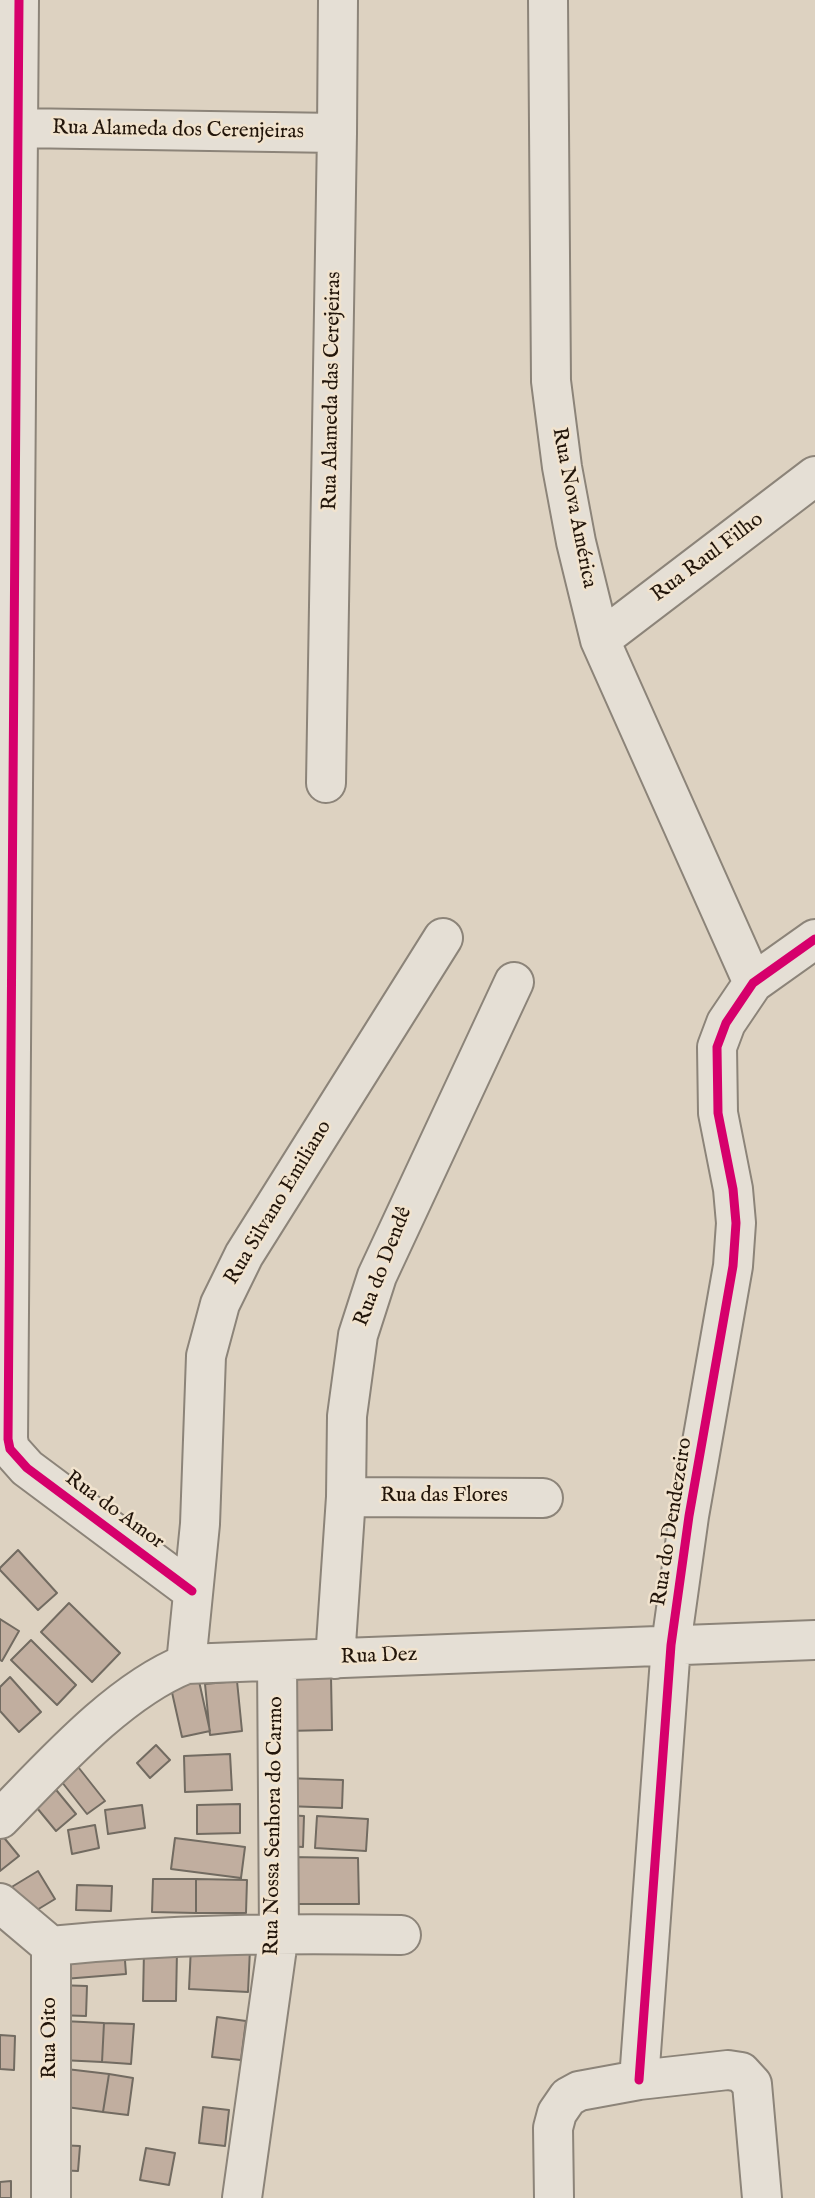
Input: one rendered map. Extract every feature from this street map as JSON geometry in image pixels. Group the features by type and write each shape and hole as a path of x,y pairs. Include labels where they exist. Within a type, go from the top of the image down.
{"street":[{"path":"8,534 19,0"},
{"name":"Rua Alameda das Cerejeiras","path":"326,783 338,0"},
{"name":"Rua Nova América","path":"548,0 551,381 562,467 576,542 600,640 753,983"},
{"name":"Rua Alameda dos Cerenjeiras","path":"18,128 338,133"},
{"name":"Rua Raul Filho","path":"600,640 815,476"},
{"name":"Rua do Amor","path":"8,534 8,1439 10,1449 26,1468 192,1591"},
{"name":"Rua Silvano Emiliano","path":"186,1664 200,1524 206,1356 220,1304 244,1255 443,938"},
{"path":"753,983 815,939"},
{"name":"Rua do Dendê","path":"335,1659 347,1416 358,1335 377,1276 514,982"},
{"name":"Rua do Dendezeiro","path":"639,2080 671,1645 733,1266 736,1223 733,1189 718,1112 717,1047 726,1023 753,983"},
{"name":"Rua das Flores","path":"345,1497 544,1498"},
{"name":"Rua Dez","path":"0,1819 56,1761 109,1714 157,1678 186,1664 815,1640"},
{"name":"Rua Nossa Senhora do Carmo","path":"242,2198 279,1933 277,1661"},
{"path":"0,1903 51,1946 132,1938 279,1933 401,1935"},
{"name":"Rua Oito","path":"51,1946 51,2198"},
{"path":"554,2198 553,2128 561,2105 568,2097 579,2091 639,2080 728,2070 741,2073 752,2084 762,2198"}],"building":[{"path":"18,1550 57,1593 38,1610 0,1570"},
{"path":"69,1603 120,1653 92,1682 41,1632"},
{"path":"0,1619 19,1631 2,1661 0,1660"},
{"path":"31,1640 76,1685 57,1705 11,1660"},
{"path":"197,1672 210,1731 182,1737 169,1679"},
{"path":"331,1676 332,1730 285,1731 284,1678"},
{"path":"10,1677 41,1712 19,1732 0,1711 0,1687"},
{"path":"237,1681 242,1731 210,1735 205,1684"},
{"path":"156,1745 170,1760 150,1778 137,1763"},
{"path":"230,1754 232,1790 185,1792 184,1756"},
{"path":"71,1758 105,1801 87,1814 54,1772"},
{"path":"286,1778 343,1780 342,1808 285,1806"},
{"path":"48,1780 76,1814 56,1831 28,1797"},
{"path":"240,1804 240,1833 197,1834 197,1805"},
{"path":"142,1805 145,1828 108,1834 105,1810"},
{"path":"285,1815 304,1816 303,1847 283,1846"},
{"path":"317,1816 368,1819 366,1851 315,1848"},
{"path":"95,1825 99,1848 72,1854 68,1830"},
{"path":"0,1835 19,1856 0,1871"},
{"path":"175,1838 245,1847 241,1878 171,1869"},
{"path":"287,1857 358,1858 359,1904 286,1904"},
{"path":"38,1871 55,1899 27,1916 10,1888"},
{"path":"153,1879 196,1879 196,1913 152,1912"},
{"path":"196,1879 247,1880 246,1913 196,1913"},
{"path":"77,1885 112,1886 111,1911 76,1910"},
{"path":"191,1946 250,1949 248,1992 189,1989"},
{"path":"124,1947 126,1974 64,1979 62,1952"},
{"path":"144,1950 177,1951 176,2001 143,2001"},
{"path":"56,1985 87,1986 86,2016 55,2015"},
{"path":"217,2017 246,2021 241,2060 212,2057"},
{"path":"63,2021 104,2023 102,2062 61,2060"},
{"path":"104,2023 134,2024 131,2064 102,2062"},
{"path":"0,2035 15,2036 14,2070 0,2069"},
{"path":"58,2068 109,2074 103,2112 52,2105"},
{"path":"109,2074 133,2078 128,2115 103,2112"},
{"path":"203,2107 229,2110 225,2146 199,2143"},
{"path":"58,2145 80,2146 78,2171 56,2170"},
{"path":"146,2148 175,2153 169,2185 140,2180"},
{"path":"11,2181 11,2198 0,2198 0,2182"}],"cycle path":[{"path":"19,0 8,1439 10,1449 27,1468 192,1591"},
{"path":"639,2080 671,1645 689,1516 733,1266 736,1223 733,1189 718,1113 717,1047 726,1023 753,983 815,939"}]}
